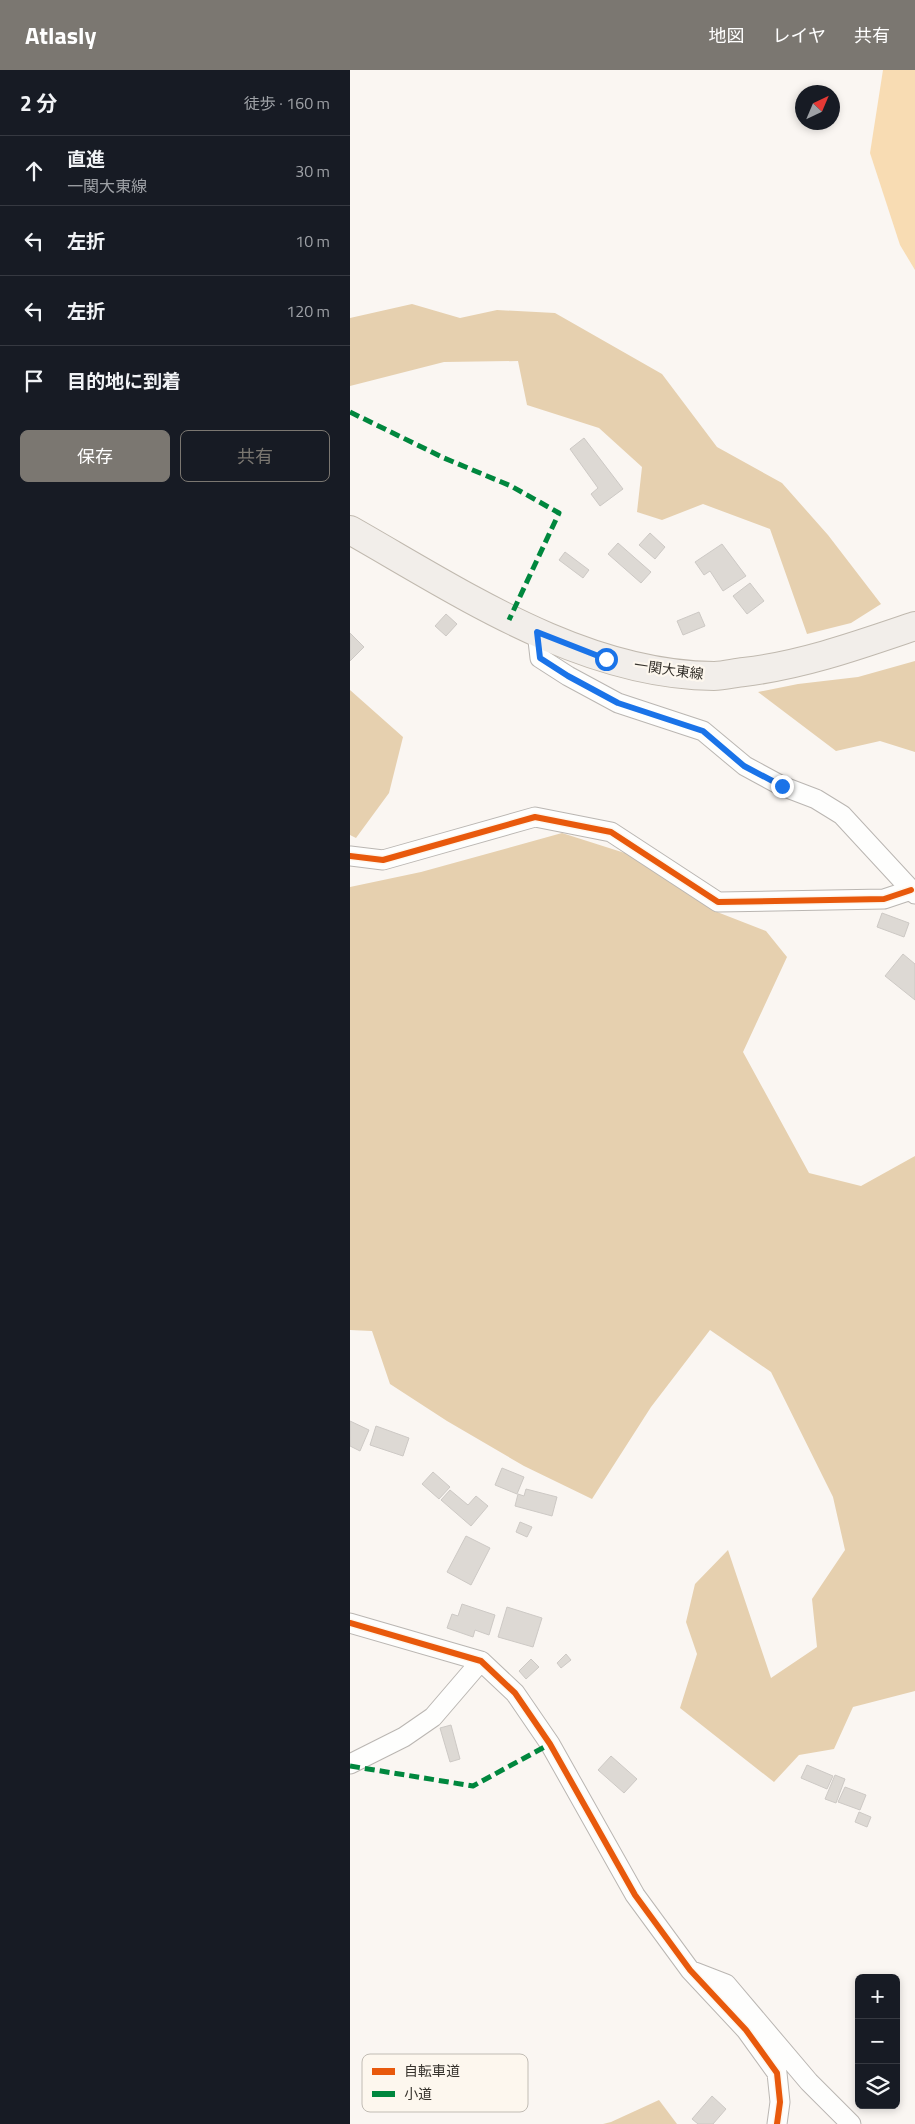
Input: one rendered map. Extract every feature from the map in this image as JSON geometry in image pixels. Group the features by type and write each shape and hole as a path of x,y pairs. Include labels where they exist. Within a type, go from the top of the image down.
{"main road":[{"name":"一関大東線","path":"350,530 509,620 606,659 664,671 715,676 774,668 866,643 915,626"}],"street":[{"path":"350,856 383,860 536,816 611,832 718,902 884,899 913,892 842,815 816,799 782,786 744,766 703,731 618,703 568,676 540,658 537,632"},
{"path":"350,1623 481,1661 515,1693 550,1744 635,1895 690,1970 746,2030 777,2073 780,2102 777,2124"},
{"path":"350,1764 404,1737 433,1717 481,1661"},
{"path":"690,1970 726,1984 809,2082 851,2124"}],"shaded area":[{"path":"883,70 915,70 915,270 900,245 870,153"},
{"path":"412,304 460,318 497,310 555,313 662,374 717,447 782,483 828,535 881,604 851,623 807,634 770,529 703,504 662,520 637,512 642,467 599,428 527,405 518,361 444,362 350,386 350,318"},
{"path":"915,661 915,752 880,741 836,751 758,692 798,684 858,677"},
{"path":"350,690 403,737 389,793 356,838 350,835"},
{"path":"562,833 653,862 712,910 766,931 787,957 743,1052 809,1173 861,1186 915,1156 915,1691 853,1707 834,1749 799,1755 774,1782 680,1708 697,1654 686,1622 695,1584 728,1550 771,1678 817,1647 812,1599 845,1550 833,1497 771,1372 710,1330 651,1407 592,1499 524,1466 447,1421 390,1384 372,1331 350,1330 350,887 421,872"},
{"path":"659,2100 677,2124 603,2124 611,2122"}],"building":[{"path":"584,438 623,489 600,506 591,494 598,488 570,449"},
{"path":"650,533 665,547 655,559 639,545"},
{"path":"618,543 651,572 641,583 608,554"},
{"path":"722,544 746,576 723,591 710,571 704,575 695,562"},
{"path":"565,552 589,570 583,578 559,560"},
{"path":"750,583 764,601 747,614 733,596"},
{"path":"699,612 705,626 683,635 677,621"},
{"path":"446,614 457,624 446,636 435,626"},
{"path":"350,633 364,647 350,661"},
{"path":"882,913 909,923 904,937 877,927"},
{"path":"903,954 915,964 915,1000 885,976"},
{"path":"350,1421 369,1430 360,1451 350,1446"},
{"path":"376,1426 409,1438 403,1456 370,1445"},
{"path":"502,1468 524,1477 517,1494 495,1485"},
{"path":"433,1472 450,1487 439,1499 422,1484"},
{"path":"526,1489 557,1497 552,1516 515,1506 518,1494 524,1496"},
{"path":"450,1490 468,1505 476,1496 488,1506 471,1526 441,1500"},
{"path":"520,1522 532,1527 527,1537 516,1532"},
{"path":"466,1536 490,1548 471,1585 447,1572"},
{"path":"462,1604 495,1615 489,1635 475,1630 473,1637 447,1628 452,1614 458,1616"},
{"path":"507,1607 542,1618 533,1647 498,1637"},
{"path":"566,1654 571,1660 561,1668 557,1663"},
{"path":"531,1659 539,1667 526,1679 519,1671"},
{"path":"451,1725 460,1759 450,1762 440,1728"},
{"path":"611,1756 637,1779 624,1793 598,1770"},
{"path":"807,1765 833,1776 827,1789 801,1778"},
{"path":"835,1775 845,1779 836,1803 825,1799"},
{"path":"845,1787 866,1795 860,1810 838,1802"},
{"path":"859,1812 871,1817 867,1827 855,1822"},
{"path":"712,2096 726,2109 713,2124 698,2124 692,2119"}],"marked path":[{"path":"350,412 444,458 511,486 559,513 509,620"},
{"path":"350,1766 473,1786 550,1744"}],"cycle path":[{"path":"350,856 383,860 535,817 611,832 718,902 884,899 911,890"},
{"path":"350,1623 481,1661 515,1693 550,1744 635,1895 690,1970 746,2030 777,2073 780,2102 777,2124"}],"route":[{"path":"606,659 537,632 540,658 568,676 618,703 703,731 744,766 782,786"}]}
